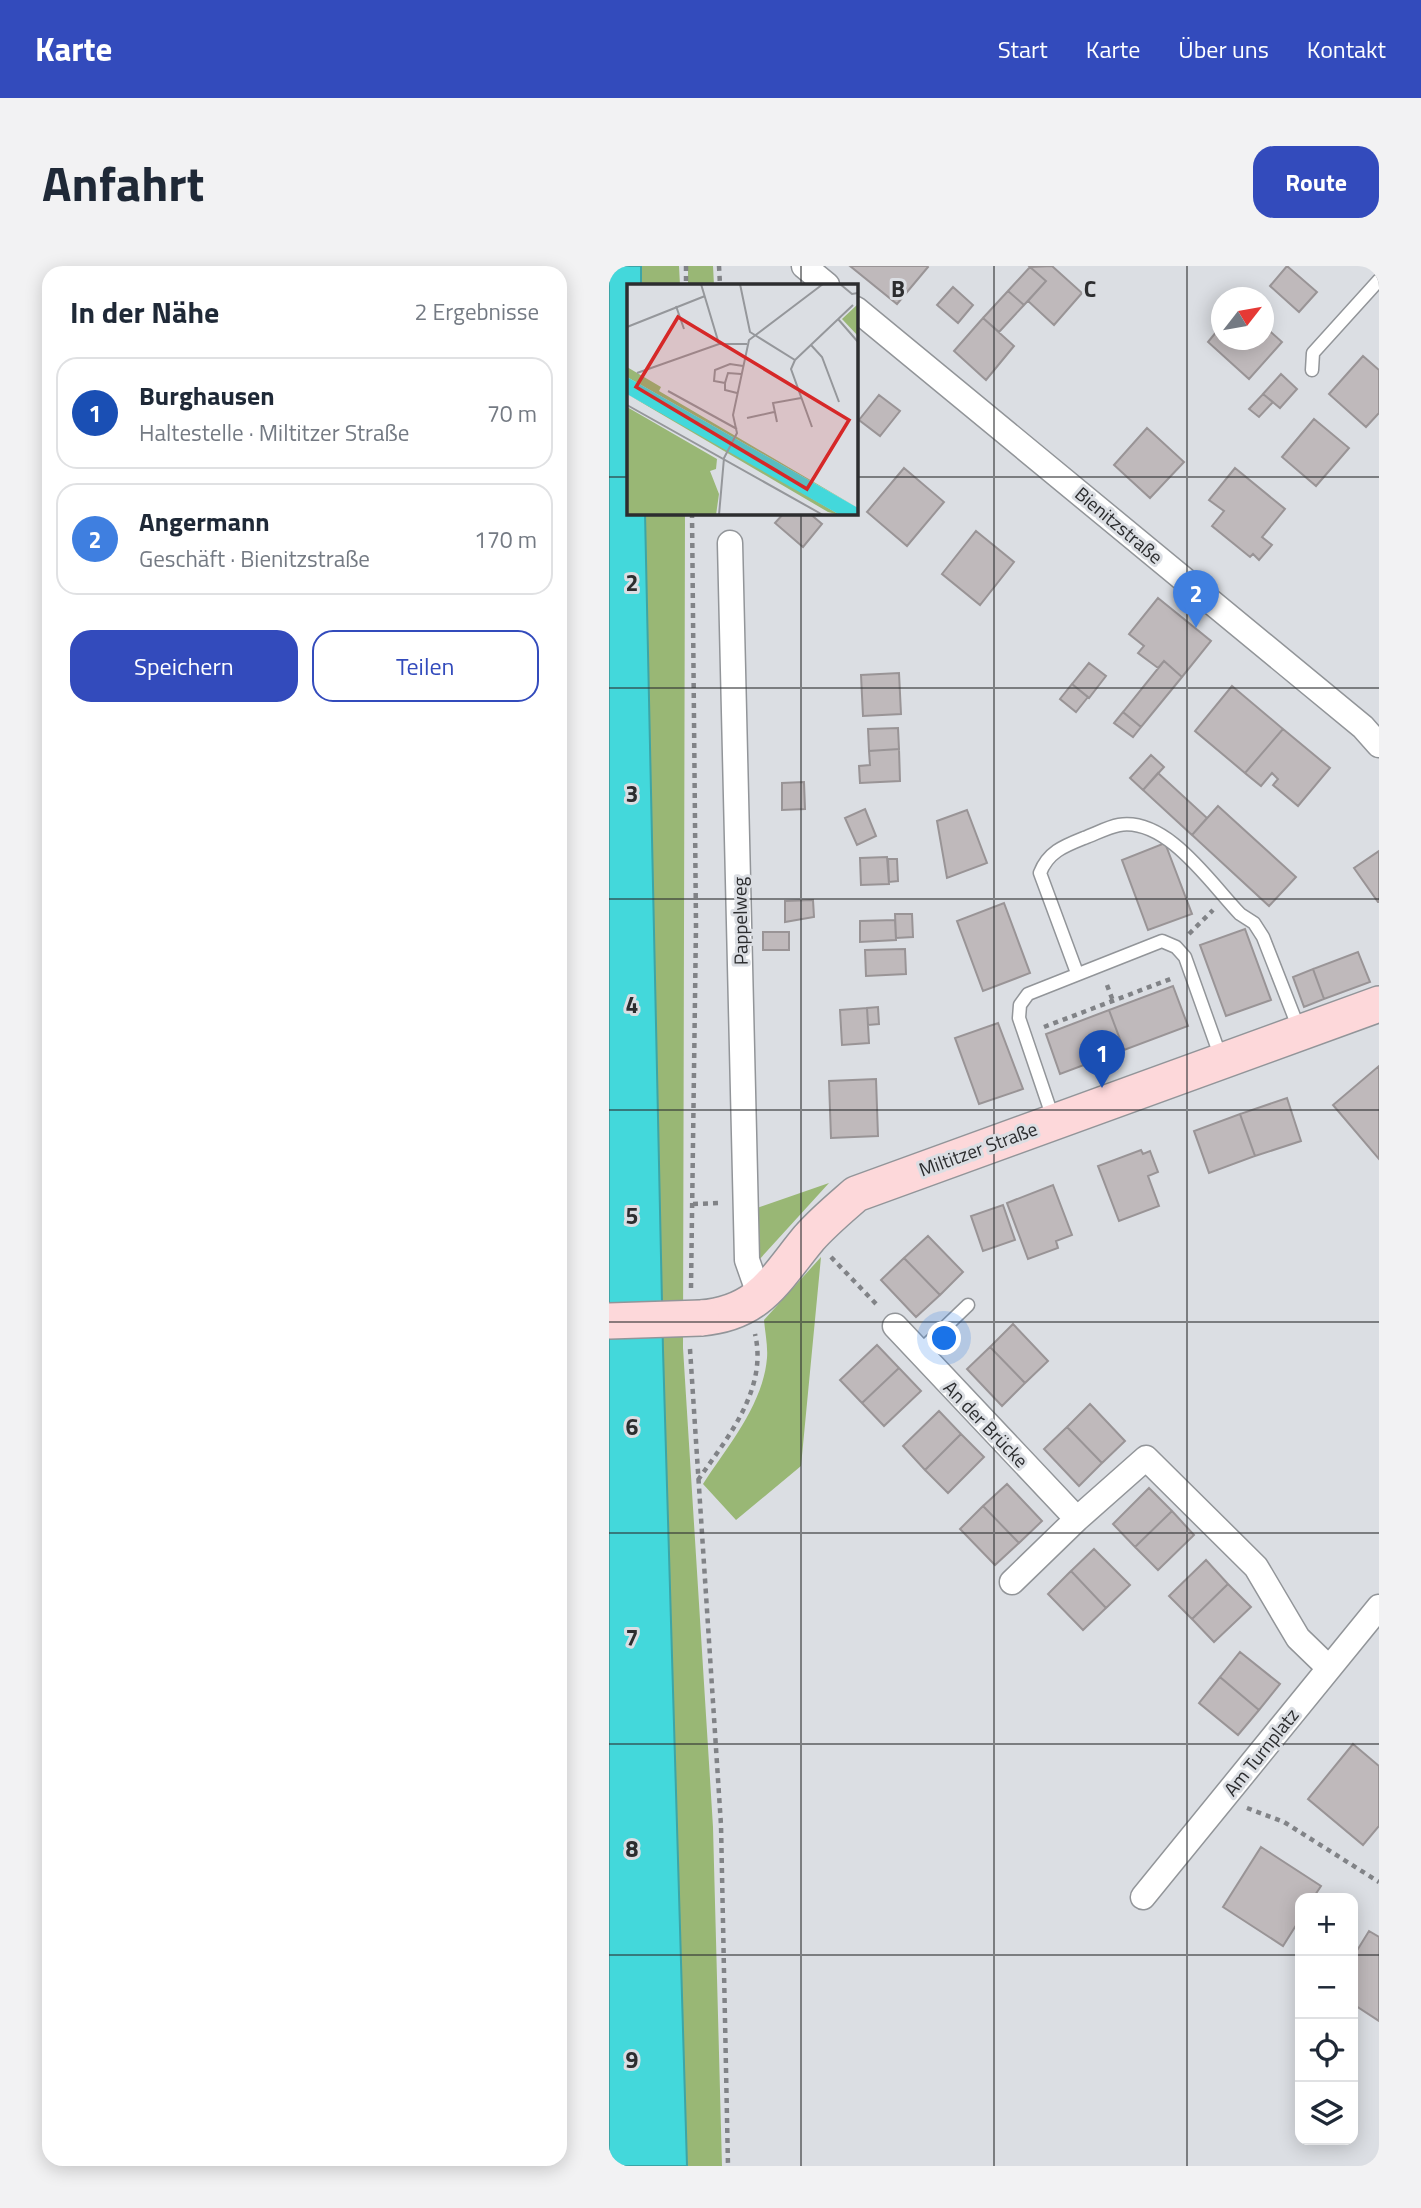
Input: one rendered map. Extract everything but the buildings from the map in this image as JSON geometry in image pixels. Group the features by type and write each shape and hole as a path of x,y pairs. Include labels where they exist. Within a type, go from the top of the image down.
{"street":[{"path":"804,266 826,284"},
{"name":"Bienitzstraße","path":"857,310 1374,727"},
{"name":"Pappelweg","path":"730,543 747,1260 754,1301"},
{"name":"Miltitzer Straße","path":"754,1301 811,1237 856,1194 1379,1004"},
{"path":"609,1321 725,1316 754,1301"},
{"name":"An der Brücke","path":"895,1326 1077,1519"},
{"path":"1013,1582 1077,1519 1146,1458 1256,1567 1298,1638 1328,1668"},
{"name":"Am Turnplatz","path":"1143,1897 1379,1607"}],"lane":[{"path":"1312,370 1313,353 1379,280"},
{"path":"1077,973 1040,873 1046,858 1063,846 1120,824 1167,836 1240,914 1254,923 1263,937 1300,1033"},
{"path":"1054,1121 1023,1035 1019,1018 1020,1005 1028,994 1162,941 1176,947 1190,971 1222,1061"},
{"path":"918,1353 968,1305"}],"path":[{"path":"686,266 687,284"},
{"path":"719,266 720,284"},
{"path":"1176,947 1225,898"},
{"path":"1023,1035 1190,971"},
{"path":"811,1237 895,1326"},
{"path":"697,1481 741,1419 750,1395 758,1350 754,1301"},
{"path":"1223,1798 1284,1822 1379,1882"}],"green space":[{"path":"641,266 679,266 680,284 641,284"},
{"path":"688,266 713,266 714,284 688,284"},
{"path":"645,514 685,514 683,1348 713,1827 722,2166 687,2166 663,1350"},
{"path":"829,1183 758,1261 757,1208"},
{"path":"821,1257 801,1466 736,1520 703,1484 743,1424 759,1392 767,1358 764,1320"}],"water":[{"path":"609,266 641,266 641,284 627,284 627,514 645,514 663,1350 687,2166 609,2166"}],"place":[{"name":"Angermann","path":"1196,628"},
{"name":"Burghausen","path":"1102,1088"}]}
